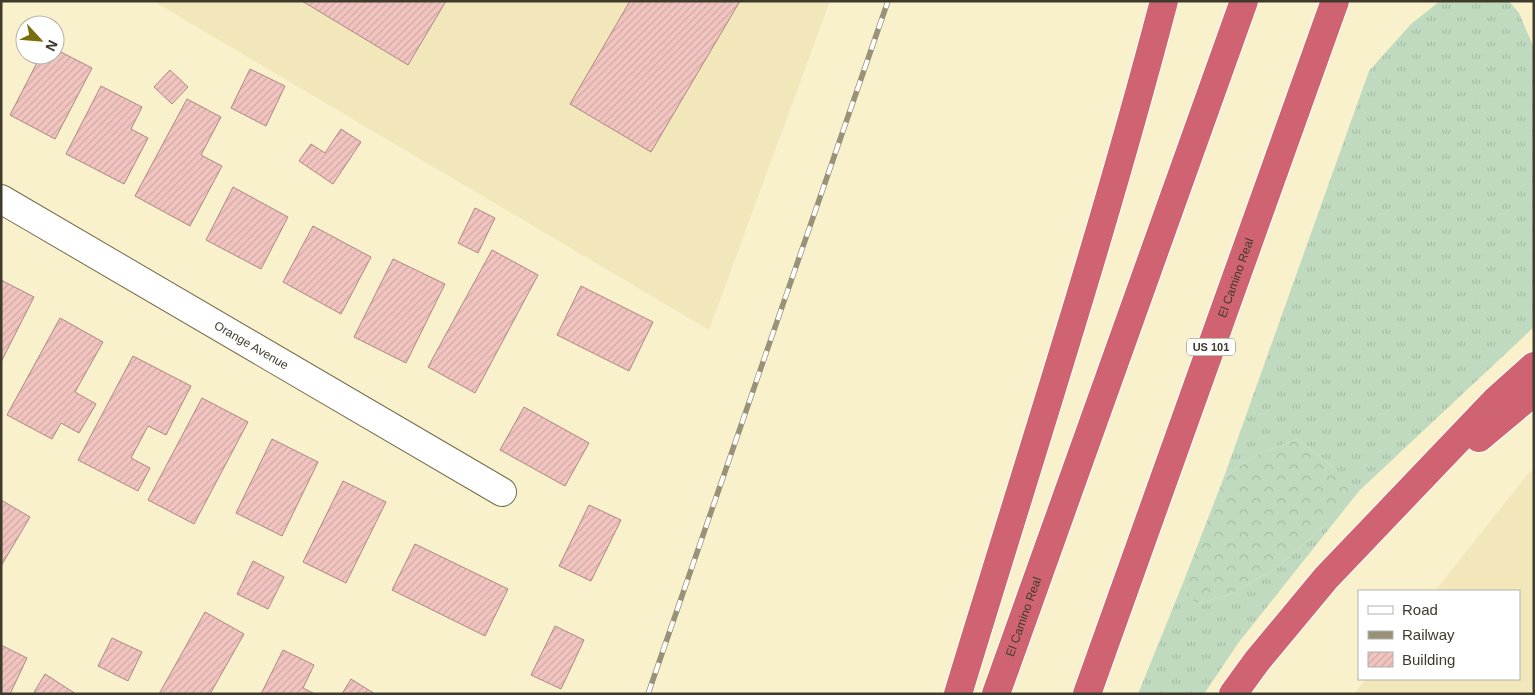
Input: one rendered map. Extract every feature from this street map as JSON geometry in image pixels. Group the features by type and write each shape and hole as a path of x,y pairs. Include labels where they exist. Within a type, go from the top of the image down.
{"highway":[{"path":"958,694 1095,247 1143,82 1164,1"},
{"name":"El Camino Real","path":"996,694 1244,1"},
{"name":"El Camino Real","path":"1087,694 1335,1"},
{"path":"1233,694 1257,661 1326,578 1496,400 1534,366"},
{"path":"1396,505 1508,416 1534,392"}],"street":[{"name":"Orange Avenue","path":"1,199 502,492"}],"shaded area":[{"path":"153,1 830,1 709,330"},
{"path":"1534,469 1534,694 1354,694 1365,680 1520,680 1520,590 1436,590 1527,475"}],"green space":[{"path":"1440,1 1509,1 1519,13 1534,48 1534,327 1359,491 1239,642 1204,694 1138,694 1183,583 1195,604 1229,595 1276,568 1321,529 1358,491 1332,466 1297,439 1255,456 1224,477 1369,71 1411,24"},
{"path":"1297,439 1332,466 1359,491 1321,529 1276,568 1229,595 1195,604 1183,583 1224,477 1255,456"}],"building":[{"path":"302,1 446,1 408,65"},
{"path":"630,1 740,1 651,152 570,104"},
{"path":"65,54 92,68 55,139 10,115 36,65 65,65"},
{"path":"250,69 285,86 266,126 231,108"},
{"path":"170,70 188,87 172,104 154,87"},
{"path":"101,86 142,107 131,129 148,138 124,184 66,154"},
{"path":"187,99 221,117 201,155 222,166 190,226 135,196"},
{"path":"341,129 361,142 333,184 299,161 311,144 325,153"},
{"path":"233,187 288,217 261,269 206,240"},
{"path":"475,208 495,218 478,253 458,243"},
{"path":"313,226 371,257 341,314 283,282"},
{"path":"492,250 538,275 475,393 428,367"},
{"path":"393,259 445,284 406,363 354,337"},
{"path":"1,280 34,297 1,362"},
{"path":"581,286 653,322 629,371 557,335"},
{"path":"60,318 103,342 75,392 96,404 79,433 61,423 52,439 7,415"},
{"path":"133,356 191,386 166,435 148,426 131,458 150,468 138,491 78,460"},
{"path":"202,398 248,422 194,524 148,500"},
{"path":"524,407 589,443 565,486 500,450"},
{"path":"272,439 318,462 282,536 236,513"},
{"path":"343,481 386,502 346,583 303,562"},
{"path":"1,500 30,517 1,566"},
{"path":"589,505 621,520 591,581 559,566"},
{"path":"415,544 508,589 485,636 392,590"},
{"path":"253,561 284,577 268,609 237,594"},
{"path":"205,612 244,634 210,694 159,694"},
{"path":"555,626 584,640 561,689 531,675"},
{"path":"112,638 142,652 128,681 98,666"},
{"path":"1,645 27,658 10,694 1,694"},
{"path":"283,650 314,665 303,688 315,694 261,694"},
{"path":"45,674 76,694 33,694"},
{"path":"351,679 375,694 342,694"}],"railway":[{"path":"648,694 888,1"}]}
